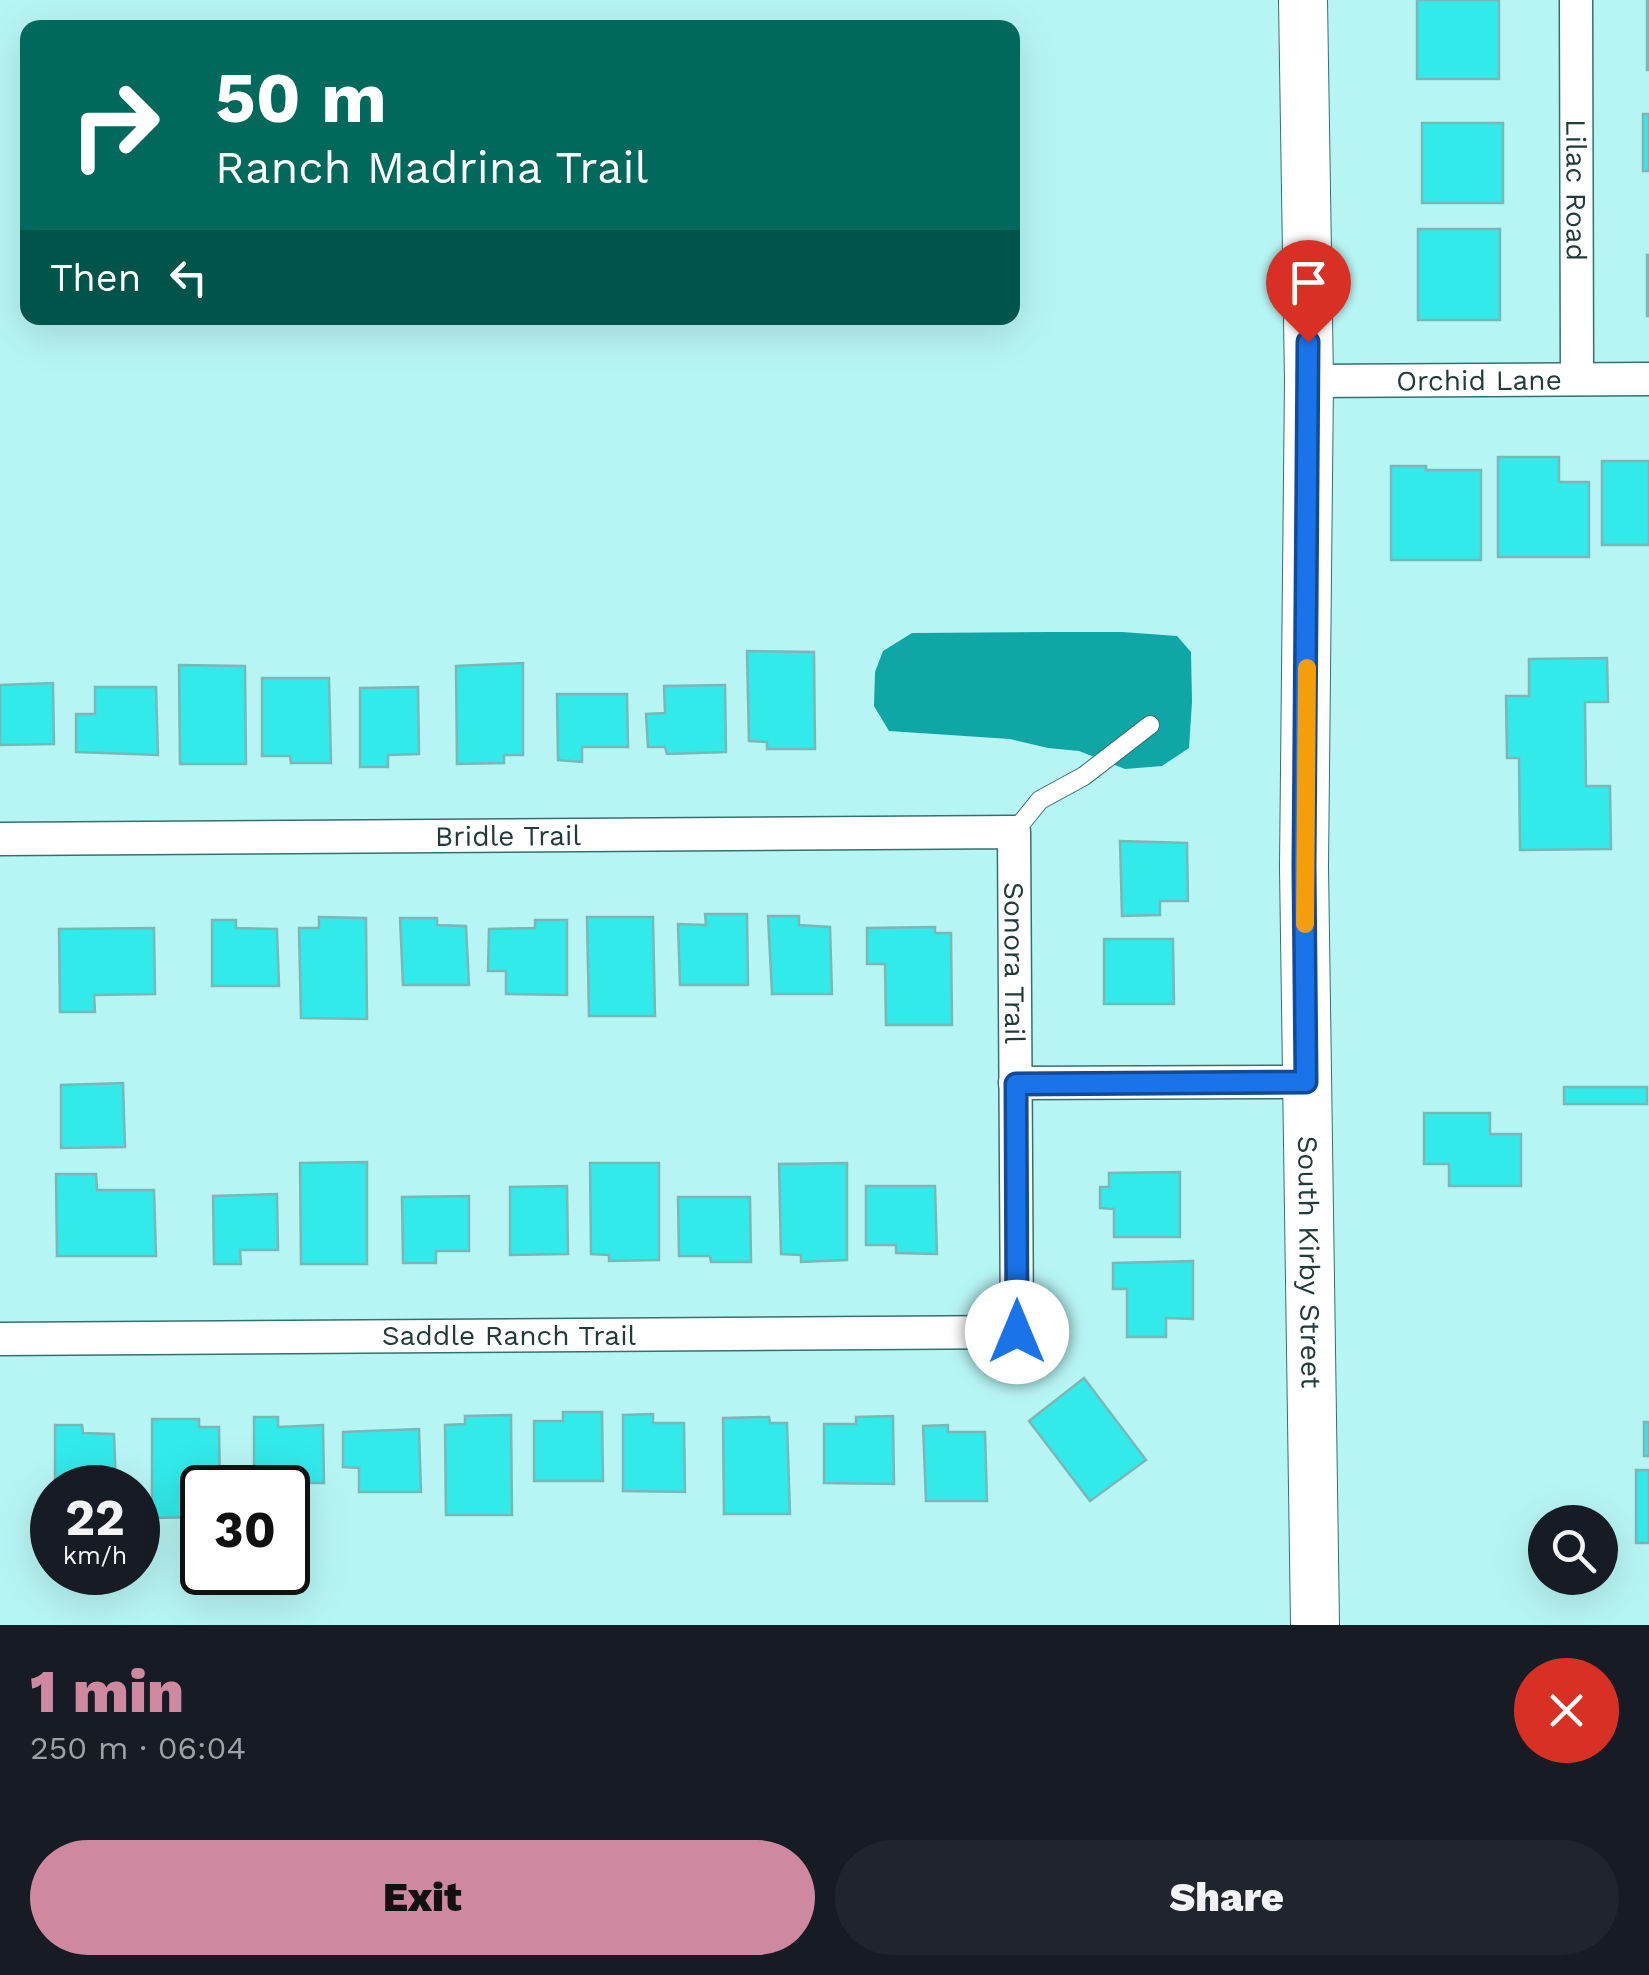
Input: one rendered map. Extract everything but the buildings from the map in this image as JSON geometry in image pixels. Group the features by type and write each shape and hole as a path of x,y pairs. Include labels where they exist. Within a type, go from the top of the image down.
{"street":[{"name":"South Kirby Street","path":"1303,0 1309,380 1304,848 1315,1625"},
{"name":"Lilac Road","path":"1576,0 1578,379"},
{"name":"Orchid Lane","path":"1309,380 1649,379"},
{"name":"Bridle Trail","path":"0,839 1014,832"},
{"name":"Sonora Trail","path":"1014,832 1017,1332"},
{"path":"1016,1084 1306,1082"},
{"name":"Saddle Ranch Trail","path":"0,1338 1017,1332"}],"lane":[{"path":"1014,832 1040,800 1095,768 1150,725"}],"water":[{"path":"1122,632 1177,636 1191,652 1189,748 1162,766 1125,769 1079,751 1010,739 889,731 874,706 875,672 883,651 912,633"}],"slow traffic":[{"path":"1305,924 1307,668"}],"route":[{"path":"1017,1332 1016,1084 1306,1082 1308,342"}]}
